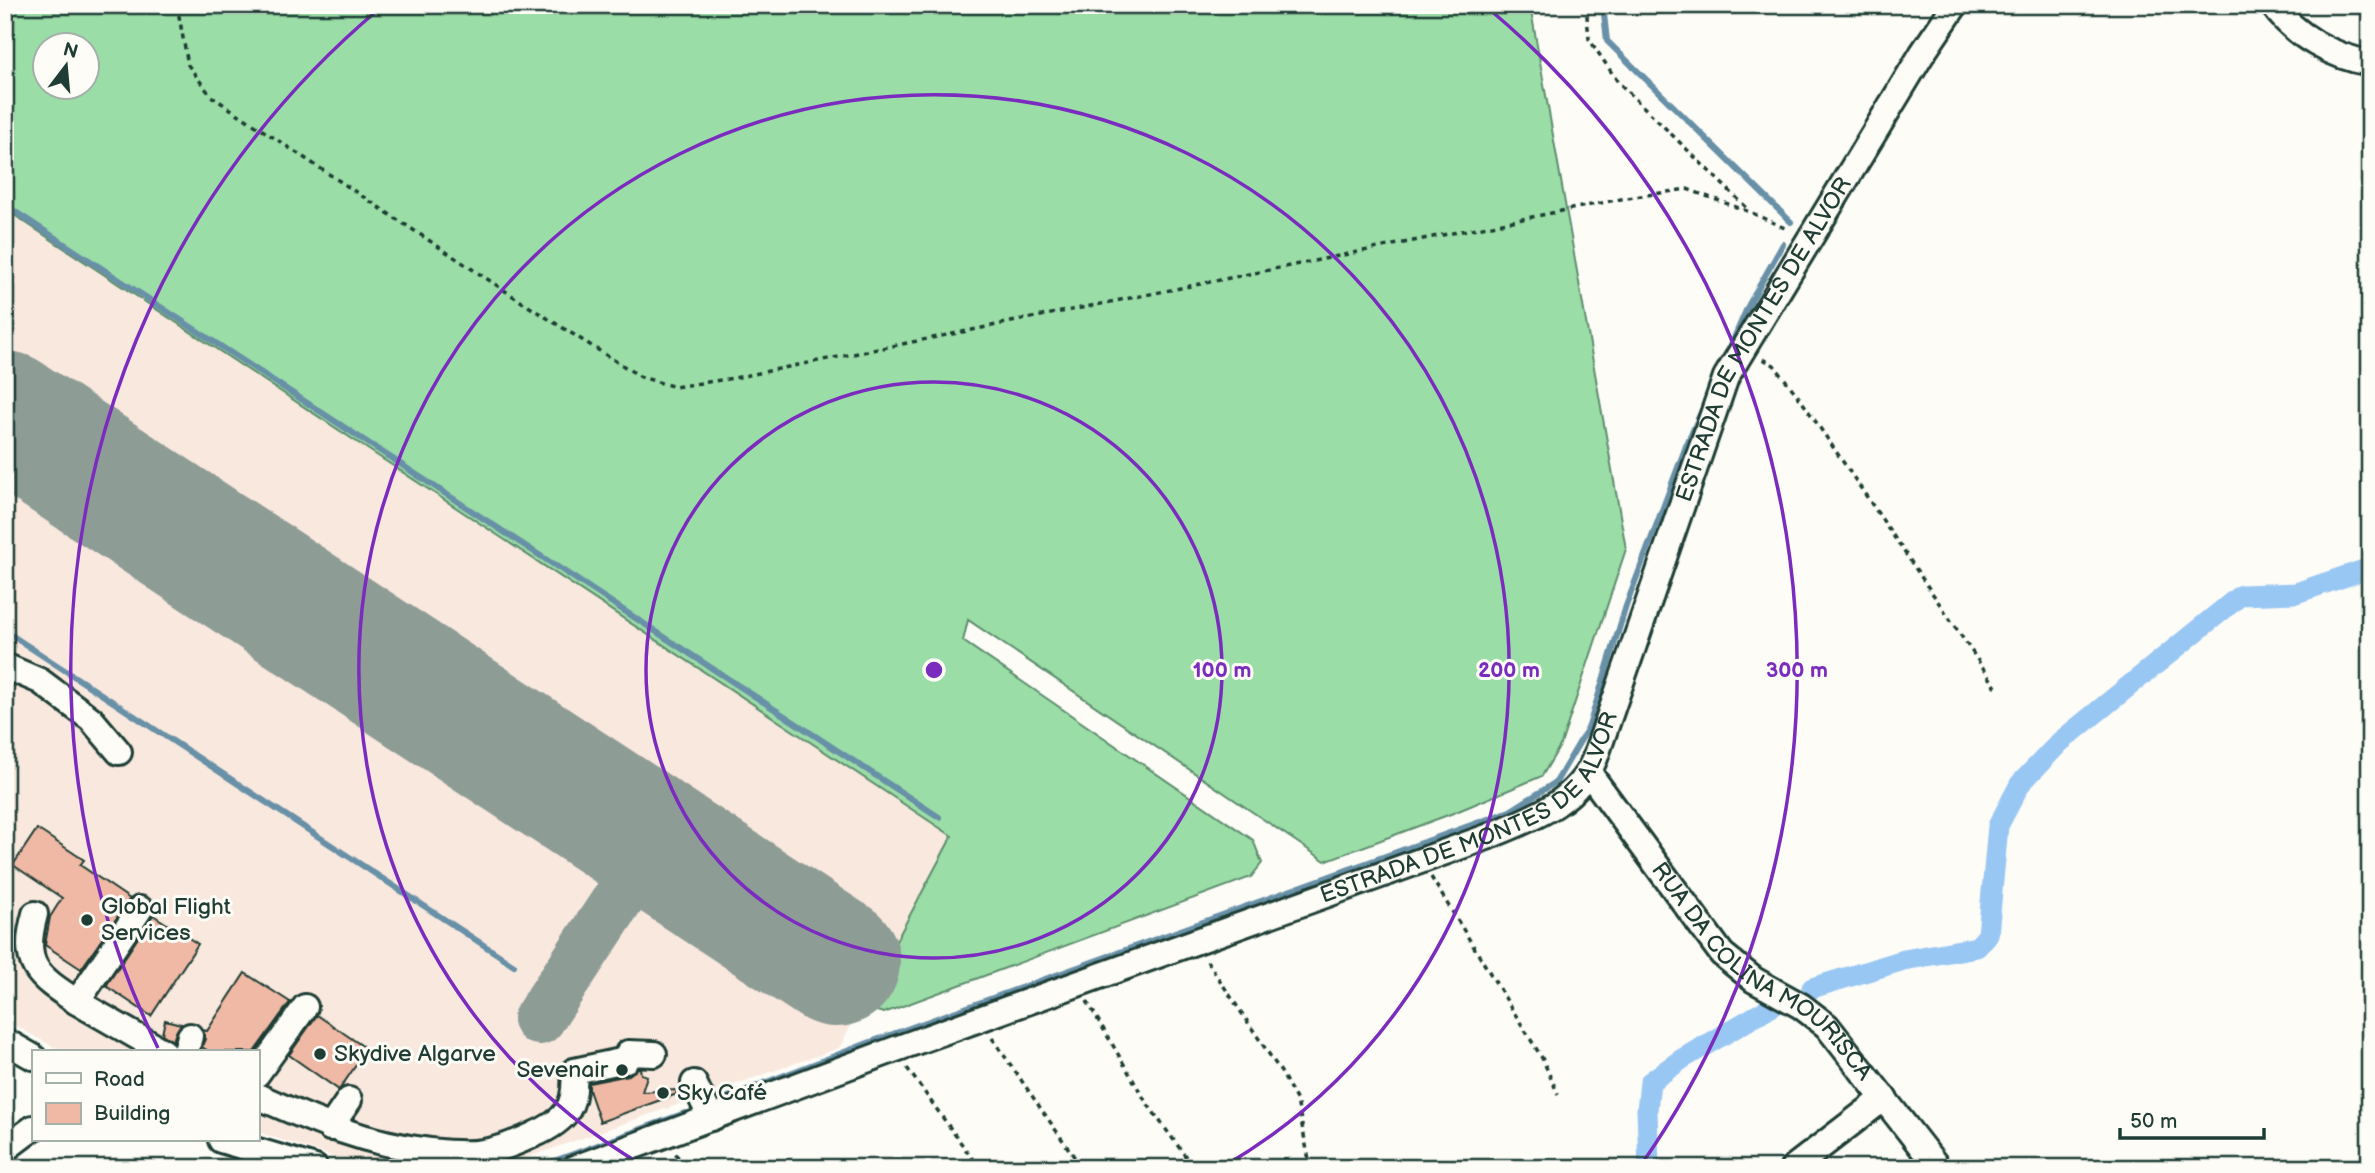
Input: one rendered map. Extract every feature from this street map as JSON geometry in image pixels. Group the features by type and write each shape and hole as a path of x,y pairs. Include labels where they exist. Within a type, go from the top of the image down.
{"street":[{"name":"ESTRADA DE MONTES DE ALVOR","path":"575,1168 893,1050 1487,837 1549,810 1576,790 1589,773 1726,377 1922,54 1955,5"},
{"path":"2273,5 2319,46 2351,60 2370,63"},
{"path":"5,666 40,681 91,719 119,752"},
{"name":"RUA DA COLINA MOURISCA","path":"1589,773 1722,954 1754,980 1801,1006 1828,1026 1938,1168"},
{"path":"77,1002 140,909"},
{"path":"35,914 30,932 31,956 37,973 77,1002 160,1050"},
{"path":"259,1071 305,1007"},
{"path":"5,1041 32,1056"},
{"path":"259,1097 330,1128 400,1147 456,1154 484,1152 553,1127 570,1109 575,1096 574,1070 626,1060 628,1053 654,1054"},
{"path":"694,1083 712,1118"},
{"path":"1793,1168 1884,1098"},
{"path":"330,1128 349,1100"},
{"path":"5,1150 32,1129"},
{"path":"5,1150 32,1140"},
{"path":"228,1142 315,1168"}],"path":[{"path":"177,5 188,65 211,96 640,377 675,387 734,378 1622,199 1687,189 1750,212 1809,240"},
{"path":"1586,5 1589,39 1618,82 1750,212"},
{"path":"1742,347 1774,365 1801,400 1996,687"},
{"path":"1421,861 1542,1058 1558,1094"},
{"path":"1194,942 1246,1017 1297,1101 1313,1168"},
{"path":"1077,984 1146,1102 1194,1168"},
{"path":"979,1019 1082,1168"},
{"path":"893,1050 979,1168"}],"shaded area":[{"path":"5,209 952,836 839,1048 497,1168 368,1168 259,1133 259,1050 59,1050 5,1020"}],"green space":[{"path":"5,5 1530,5 1626,549 1561,744 1542,776 1456,812 1325,861 968,620 963,641 1253,840 1262,863 1251,877 884,1013 861,1007 952,836 5,209"}],"building":[{"path":"37,829 84,860 80,865 130,899 81,969 45,945 50,917 62,898 13,865"},
{"path":"153,915 198,944 151,1016 106,986"},
{"path":"245,973 290,1002 255,1050 207,1050 202,1047 205,1039 203,1030 207,1031"},
{"path":"317,1015 367,1049 339,1090 289,1055"},
{"path":"165,1020 181,1024 173,1041 162,1034"},
{"path":"638,1068 641,1074 647,1076 642,1092 676,1090 677,1094 600,1122 589,1083 629,1075"}],"waterway":[{"path":"1603,5 1607,41 1791,222"},
{"path":"5,205 939,817"},
{"path":"1728,352 1748,306 1783,244"},
{"path":"723,1099 868,1043 1510,811 1556,782 1589,726 1626,606 1702,410"},
{"path":"1812,988 1904,960 1977,947 1988,935 1998,826 2020,784 2060,742 2241,595 2296,593 2370,568"},
{"path":"5,631 514,965"},
{"path":"5,830 14,945 9,968"},
{"path":"1649,1168 1647,1110 1650,1082 1682,1059 1771,1007"},
{"path":"535,1168 685,1113"}],"taxiway":[{"path":"539,1019 642,863 658,854 673,855"}],"runway":[{"path":"5,416 835,962"}],"place":[{"name":"Global Flight Services","path":"87,920"},
{"name":"Skydive Algarve","path":"320,1054"},
{"name":"Sevenair","path":"622,1070"},
{"name":"Sky Café","path":"663,1093"}]}
